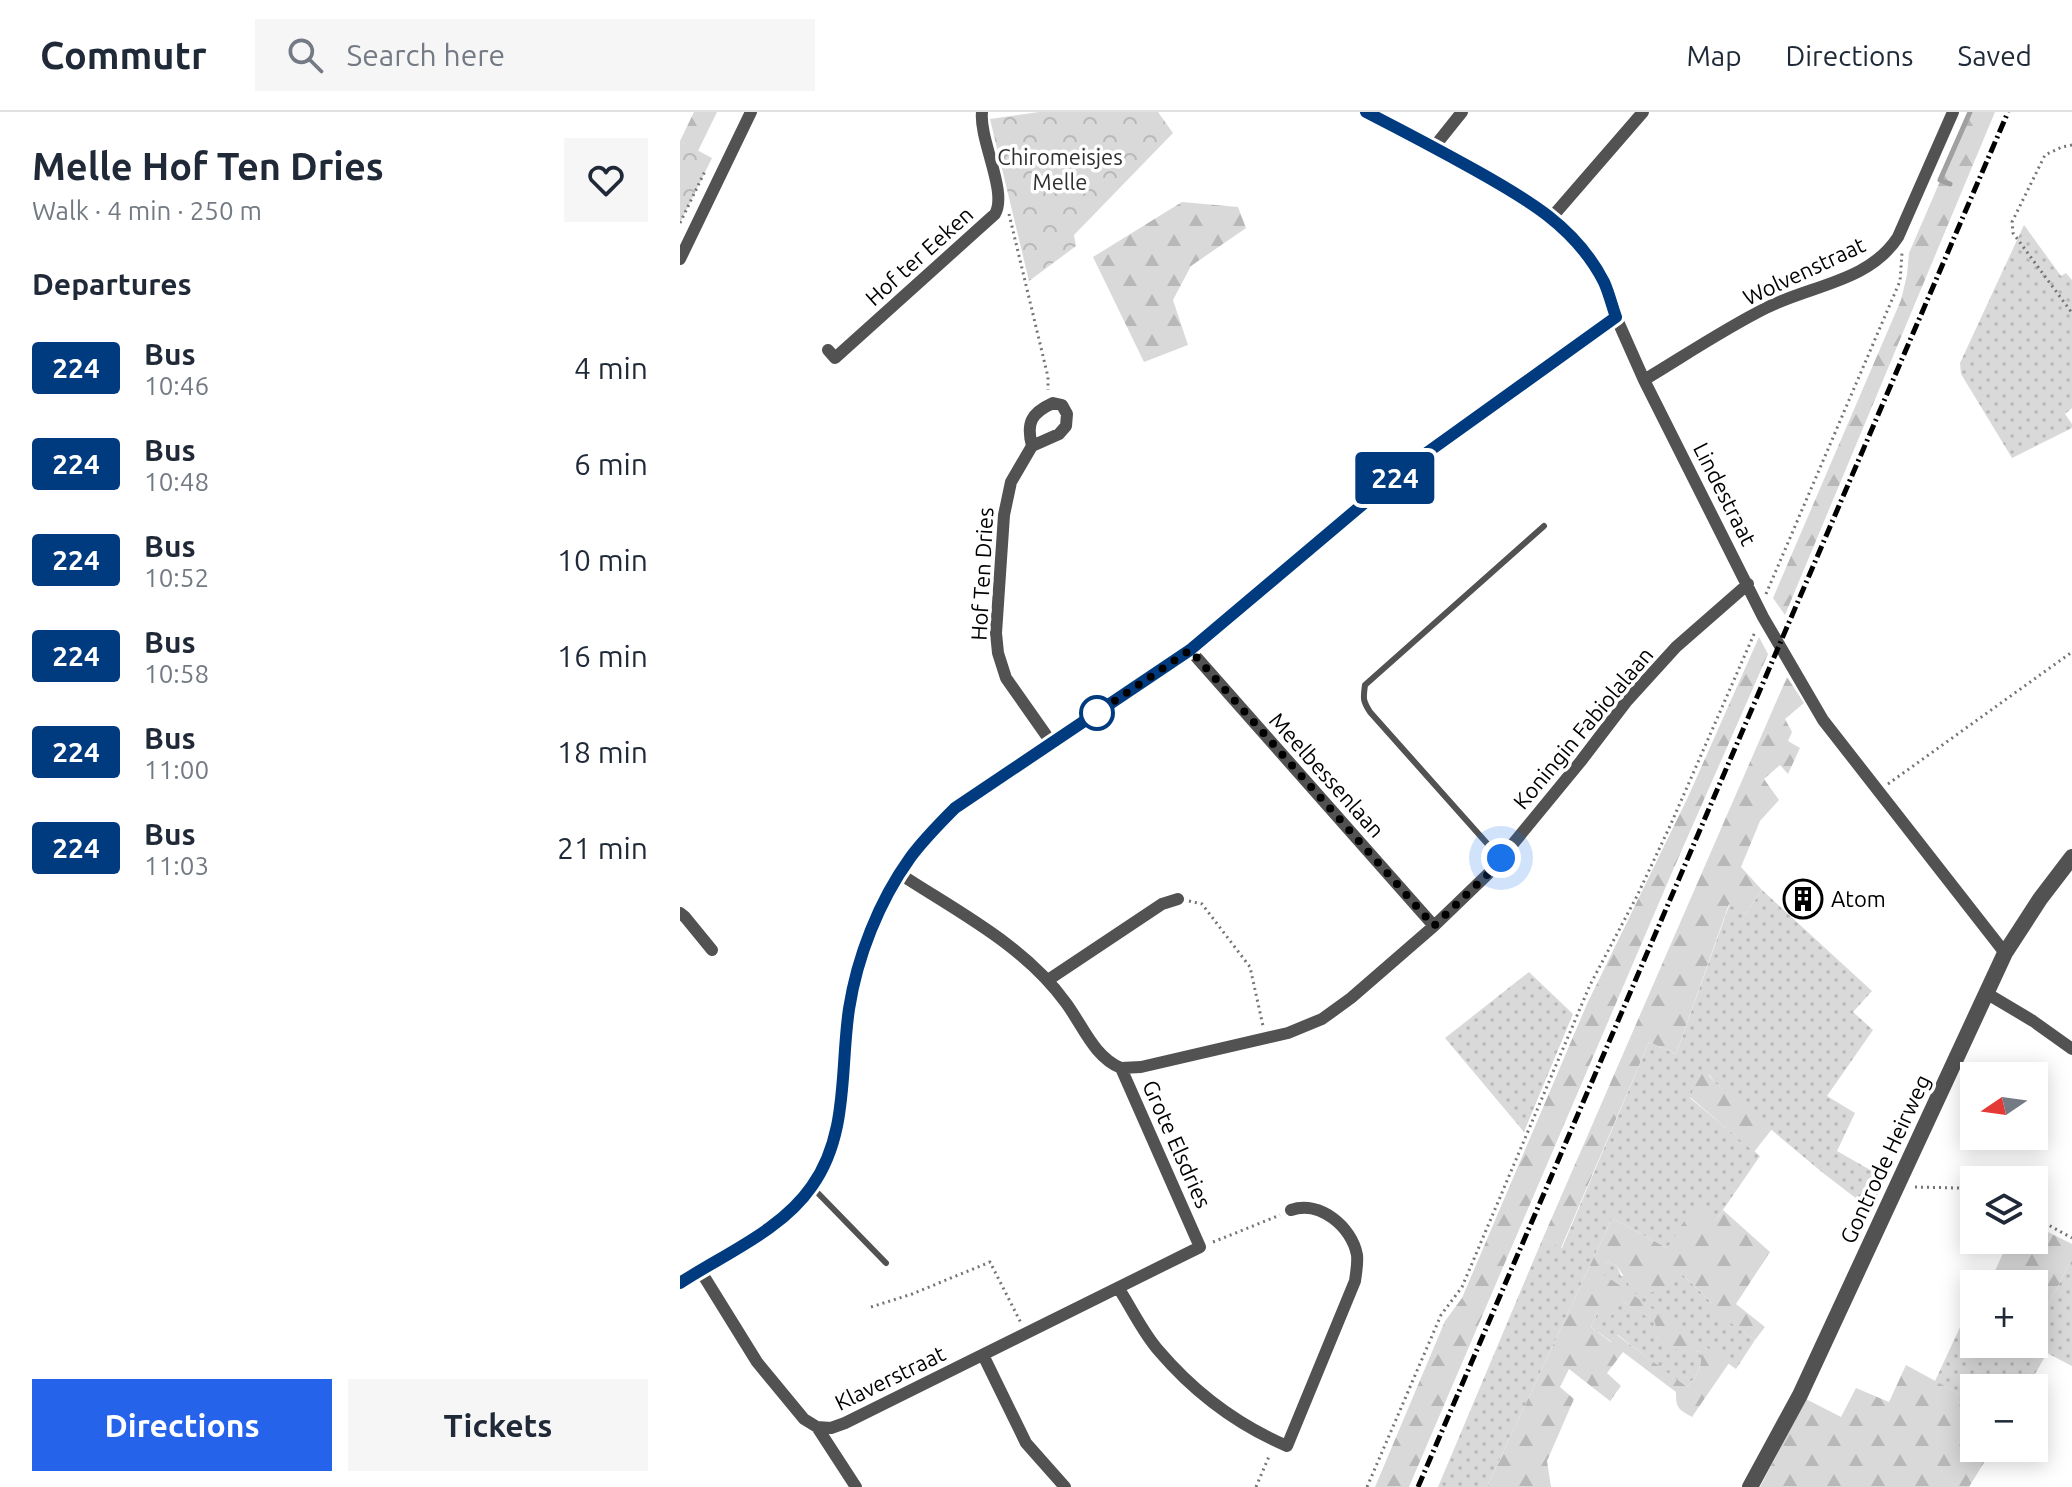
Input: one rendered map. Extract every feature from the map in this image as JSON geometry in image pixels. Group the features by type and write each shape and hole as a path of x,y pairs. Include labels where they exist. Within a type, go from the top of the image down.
{"street":[{"path":"680,259 751,112"},
{"name":"Hof ter Eeken","path":"828,350 835,358 1000,207 982,125 982,112"},
{"name":"Lindestraat","path":"1366,112 1514,191 1552,217 1582,250 1604,283 1644,380 1760,609 1823,720 2005,953"},
{"path":"1434,147 1462,112"},
{"path":"1552,217 1643,112"},
{"name":"Wolvenstraat","path":"1644,380 1767,307 1858,273 1880,258 1898,237 1953,112"},
{"path":"680,1283 762,1233 789,1212 812,1187 823,1168 838,1125 849,1012 859,965 881,908 900,874 925,839 955,808 1190,650 1407,467 1616,317"},
{"path":"1032,446 1059,434 1066,426 1067,414 1062,405 1053,403 1048,406"},
{"name":"Hof Ten Dries","path":"1048,406 1035,414 1030,424 1032,446 1007,496 997,643 1006,678 1051,742"},
{"name":"Koningin Fabiolalaan","path":"1121,1068 1141,1067 1266,1039 1305,1027 1337,1009 1434,926 1489,873 1626,702 1676,647 1748,584"},
{"name":"Meelbessenlaan","path":"1190,650 1434,926"},
{"name":"Gontrode Heirweg","path":"1750,1487 1800,1395 2005,953 2072,857"},
{"name":"Grote Elsdries","path":"900,874 1013,948 1048,980 1097,1051 1108,1063 1121,1068 1200,1247"},
{"path":"1048,980 1162,904 1178,899"},
{"path":"680,913 712,950"},
{"path":"1986,993 2072,1049"},
{"path":"1119,1289 1158,1350 1195,1387 1230,1416 1287,1446 1355,1281 1358,1258 1353,1240 1327,1214 1314,1207 1291,1210"},
{"name":"Klaverstraat","path":"700,1270 757,1362 804,1419 817,1427 831,1428 1200,1247"},
{"path":"983,1355 1026,1443 1065,1487"},
{"path":"817,1427 856,1487"}],"lane":[{"path":"1501,858 1370,712 1363,702 1365,685 1544,526"},
{"path":"812,1187 886,1263"}],"path":[{"path":"2072,145 2045,155 2012,222 2013,233 2072,313"},
{"path":"1000,207 1010,215 1048,377 1048,406"},
{"path":"1367,1487 1441,1315 1462,1287 1595,975 1670,826 1756,629 1760,609 1900,281 1902,252"},
{"path":"1878,791 2072,652"},
{"path":"1178,899 1202,904 1250,967 1266,1039"},
{"path":"1899,1180 1917,1188 1960,1188"},
{"path":"1200,1247 1291,1210"},
{"path":"2048,1225 2072,1238"},
{"path":"871,1307 990,1262 1026,1334"},
{"path":"1256,1487 1275,1441"}],"green space":[{"path":"694,112 717,112 698,151 680,141"},
{"name":"Chiromeisjes Melle","path":"1039,112 1158,112 1173,133 1074,235 1076,246 1029,281 990,119"},
{"path":"1970,112 1995,112 1785,615 1773,598 1901,300 1909,253"},
{"path":"680,141 712,158 680,223"},
{"path":"1182,202 1238,207 1246,228 1191,266 1173,300 1188,345 1144,362 1093,257"},
{"path":"2024,225 2061,276 2066,273 2072,280 2072,408 2065,414 2072,428 2012,458 1961,374 1960,363"},
{"path":"1759,637 1768,654 1409,1487 1375,1487 1445,1321 1462,1298 1587,1004 1688,797"},
{"path":"1787,677 1804,703 1785,719 1792,732 1788,741 1800,748 1788,774 1780,765 1764,779 1779,800 1760,821 1741,867 1762,890 1745,915 1729,904 1676,1054 1649,1042 1561,1248 1543,1238"},
{"path":"1762,890 1872,991 1853,1012 1873,1030 1827,1096 1855,1113 1837,1151 1886,1179 1870,1209 1714,1082 1709,1074 1690,1098 1760,1156 1716,1220 1667,1248 1612,1218 1487,1487 1438,1487 1543,1238 1562,1248 1649,1042 1676,1054 1730,903 1745,915"},
{"path":"1529,972 1573,1014 1524,1132 1445,1038"},
{"path":"1700,1074 1708,1074 1772,1129 1754,1152 1690,1097"},
{"path":"1694,1206 1716,1220 1723,1210 1770,1252 1736,1304 1765,1327 1755,1340 1708,1307 1711,1302 1681,1273 1655,1292 1634,1293 1617,1266 1607,1261 1602,1273 1729,1363 1692,1417 1679,1408 1676,1392 1623,1352 1607,1373 1621,1386 1610,1401 1569,1369 1560,1387 1574,1399 1547,1461 1551,1487 1487,1487 1612,1218 1667,1248","holes":["1622,1301 1655,1322 1658,1340 1663,1348 1701,1352 1698,1371 1687,1387 1617,1335 1611,1342 1591,1327 1598,1312 1609,1319"]},
{"path":"2048,1232 2072,1244 2072,1265 2069,1264 2048,1305 2048,1270 1995,1270 2003,1254 2048,1254"},
{"path":"1607,1261 1617,1266 1621,1276 1681,1273 1711,1302 1709,1307 1755,1340 1736,1369 1601,1273"},
{"path":"2069,1264 2072,1265 2072,1366 2048,1354 2048,1305"},
{"path":"1622,1301 1656,1322 1658,1340 1701,1352 1698,1372 1686,1388 1618,1335 1612,1342 1591,1327 1598,1312"},
{"path":"1960,1327 1960,1358 2044,1358 2035,1374 1960,1374 1960,1394 1935,1381"},
{"path":"1906,1365 1960,1394 1960,1462 1984,1462 1969,1487 1760,1487 1806,1399 1841,1417 1856,1388 1889,1402"}],"waterway":[{"path":"1950,184 1940,180 1970,112"}],"railway":[{"path":"1418,1487 2008,112"}],"bus line":[{"name":"224","path":"680,1283 762,1233 789,1212 812,1187 823,1168 838,1125 849,1012 859,965 881,908 900,874 939,824 955,808 1190,650 1407,467 1616,317 1604,283 1582,250 1552,217 1514,191 1366,112"}],"place":[{"name":"Atom","path":"1803,899"}],"route":[{"path":"1097,713 1094,715 1190,650 1434,926 1501,858"}]}
